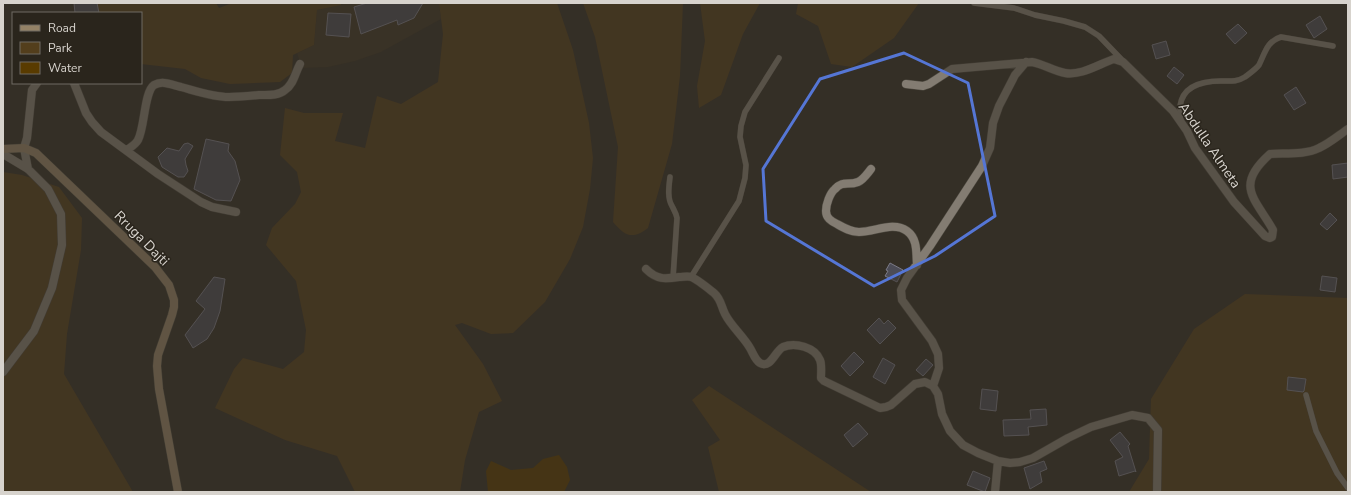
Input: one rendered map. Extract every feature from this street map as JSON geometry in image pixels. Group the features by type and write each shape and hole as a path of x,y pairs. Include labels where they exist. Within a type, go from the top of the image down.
{"main road":[{"name":"Rruga Dajti","path":"3,148 24,148 36,153 155,266 172,292 174,307 158,355 157,366 178,492"}],"street":[{"path":"906,84 923,86 929,84 952,69 1026,62 1040,63 1065,73 1072,73 1080,72 1114,59 1123,62"},
{"path":"933,386 939,368 938,354 932,341 902,300 901,290 907,278 930,246 982,166 990,148 993,123 998,106 1015,75 1026,62"},
{"name":"Abdulla Almeta","path":"1123,62 1173,111 1195,148 1234,202 1265,236 1270,238 1272,237 1273,230 1251,194 1250,185 1256,168 1270,154 1319,149 1348,129"},
{"path":"127,150 138,140 142,129 149,92 153,86 159,83 168,83 212,95 228,97 278,94 286,89 293,81 295,72 300,64"},
{"path":"28,169 24,148 27,138 32,90 36,84"},
{"path":"74,84 86,112 92,122 108,138 200,202 212,207 236,212"},
{"path":"3,154 28,169 48,189 61,214 62,245 52,288 34,331 3,372"},
{"path":"871,170 858,182 842,183 834,189 826,209 826,216 831,221 850,231 859,232 896,227 906,230 913,238 916,248 917,265"},
{"path":"646,269 652,276 660,278 691,277 713,292 718,297 725,315 761,364 770,362 782,348 795,345 802,346 815,353 820,358 821,378 824,381 880,408 891,405 915,384 924,382 933,386 938,394 942,414 950,431 963,445 998,461 1010,463 1033,458 1091,427 1132,415 1148,418 1158,430 1157,492"},
{"path":"995,492 998,461"}],"lane":[{"path":"974,3 1014,8 1035,15 1085,27 1099,36 1123,62"},
{"path":"1180,122 1180,106 1183,97 1188,90 1196,84 1205,82 1240,80 1258,66 1269,45 1275,39 1281,37 1333,46"},
{"path":"691,277 739,201 745,178 746,165 740,137 741,126 745,112 779,58"},
{"path":"670,177 668,192 671,205 677,218 673,278"},
{"path":"1306,395 1316,431 1337,473 1348,488"}],"highlighted area":[{"path":"904,53 968,83 995,216 935,256 874,286 766,221 763,169 820,79"}],"shaded area":[{"path":"347,3 439,3 441,19 381,52 355,61 328,67 302,68 297,53 314,45 317,10"}],"green space":[{"path":"97,3 216,3 219,8 232,3 341,3 341,5 317,10 314,45 293,55 292,73 280,82 230,84 201,78 185,69 142,64 142,12 99,12"},
{"path":"439,3 557,3 573,50 589,123 593,158 590,189 583,227 570,259 545,302 513,333 491,334 462,323 455,325 483,364 502,401 479,412 465,460 460,492 355,492 337,456 285,440 215,408 234,369 243,358 283,369 304,352 306,330 296,281 266,245 272,228 295,204 301,192 297,172 280,155 285,108 304,113 343,113 335,141 365,148 377,96 401,104 438,82 443,34"},
{"path":"583,3 683,3 680,76 672,144 648,228 633,235 629,235 621,231 613,222 618,147 595,37"},
{"path":"700,3 760,3 743,34 721,95 699,108 697,86 705,41"},
{"path":"798,3 919,3 894,38 852,67 831,64 818,26 796,14"},
{"path":"3,172 22,175 59,187 82,218 81,250 67,334 64,374 133,492 3,492"},
{"path":"1245,294 1348,298 1348,492 1129,492 1149,459 1151,399 1194,329"},
{"path":"709,386 871,492 719,492 708,447 720,440 692,400"}],"water":[{"path":"559,455 567,467 570,480 564,492 488,492 486,471 491,461 511,470 533,468 543,459"}],"building":[{"path":"74,3 97,3 99,12 75,12"},
{"path":"367,3 423,3 414,18 398,25 397,20 361,34 354,7"},
{"path":"328,13 351,14 349,37 326,35"},
{"path":"1320,16 1327,29 1314,38 1306,25"},
{"path":"1238,24 1247,33 1235,44 1226,34"},
{"path":"1166,41 1170,55 1156,59 1152,45"},
{"path":"1174,67 1184,75 1177,84 1167,76"},
{"path":"1296,87 1306,103 1294,110 1284,95"},
{"path":"206,139 229,144 228,151 235,161 240,180 231,201 216,200 194,189"},
{"path":"188,143 193,146 185,159 188,171 184,177 178,177 162,167 158,157 167,148 179,151 184,144"},
{"path":"1348,163 1348,177 1333,179 1332,165"},
{"path":"1330,213 1337,220 1327,230 1320,224"},
{"path":"890,263 903,270 897,282 885,276 888,271 886,270"},
{"path":"1322,276 1337,278 1335,292 1320,290"},
{"path":"214,277 225,279 220,311 214,328 207,339 193,348 185,335 205,309 196,301"},
{"path":"879,318 884,324 888,320 896,328 880,344 867,330"},
{"path":"854,352 864,362 850,376 841,366"},
{"path":"883,358 895,365 885,384 873,377"},
{"path":"926,359 933,365 923,376 916,370"},
{"path":"1288,377 1306,379 1304,391 1287,390"},
{"path":"982,389 998,391 996,411 980,409"},
{"path":"1046,409 1047,425 1028,427 1029,435 1004,436 1003,420 1031,419 1030,410"},
{"path":"858,423 868,434 853,447 844,435"},
{"path":"1120,432 1130,444 1128,446 1136,472 1135,471 1119,476 1115,461 1123,457 1110,440"},
{"path":"1044,461 1047,469 1040,472 1042,482 1030,489 1024,468"},
{"path":"973,471 990,478 985,492 967,485"}]}
